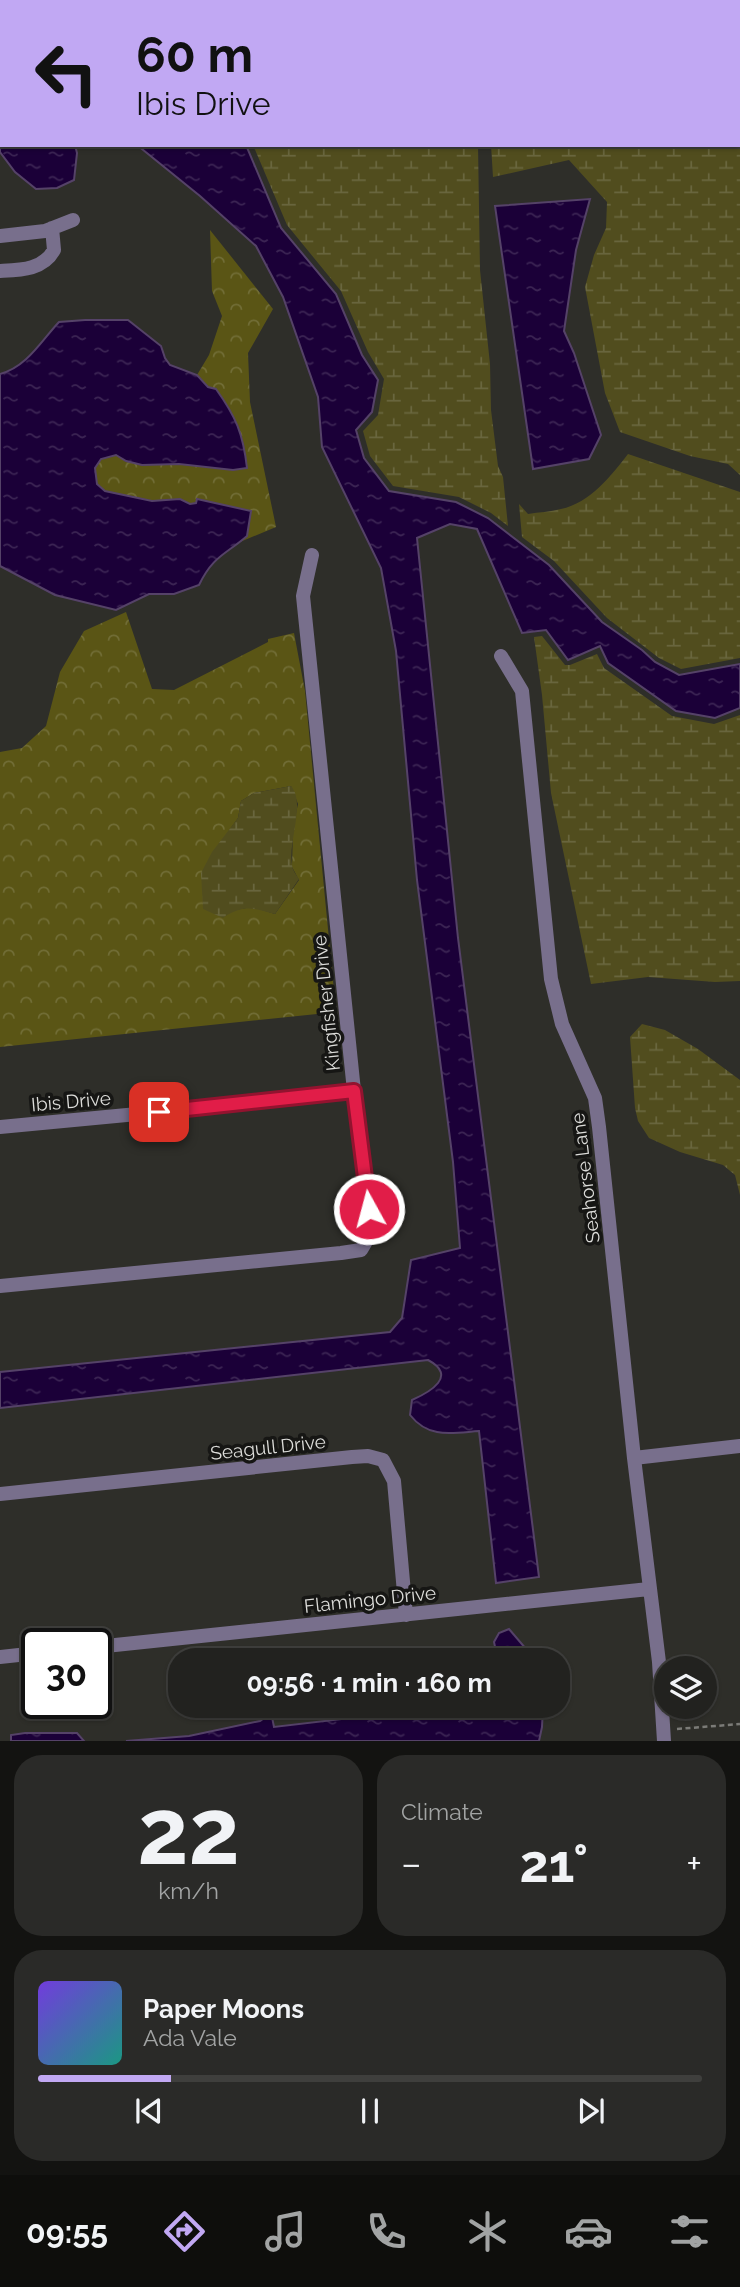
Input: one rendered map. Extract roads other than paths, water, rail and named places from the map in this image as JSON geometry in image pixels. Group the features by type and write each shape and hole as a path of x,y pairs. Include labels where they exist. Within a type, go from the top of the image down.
{"street":[{"path":"0,236 46,231 73,220"},
{"path":"0,271 27,269 44,262 54,250 52,228"},
{"name":"Kingfisher Drive","path":"0,1286 361,1250 372,1233 354,1091 303,596 312,555"},
{"name":"Seahorse Lane","path":"501,656 522,691 551,979 562,1024 583,1068 596,1108 659,1662 663,1736"},
{"name":"Ibis Drive","path":"0,1127 354,1091"},
{"path":"634,1458 740,1446"},
{"name":"Seagull Drive","path":"0,1494 352,1457 368,1456 383,1460 394,1481 406,1615"},
{"name":"Flamingo Drive","path":"112,1645 649,1589"},
{"path":"0,1657 21,1655"}],"water":[{"path":"0,147 76,147 74,180 57,188 36,189 15,172 0,152"},
{"path":"139,147 247,147 281,228 336,294 362,355 378,380 372,412 356,430 364,458 389,491 456,502 488,518 549,565 602,622 655,662 679,675 740,664 740,708 715,718 676,711 608,663 600,646 568,660 546,630 522,633 477,529 450,524 417,538 458,938 539,1577 496,1583 479,1431 433,1431 417,1423 410,1415 412,1400 433,1388 441,1378 437,1366 428,1360 0,1408 0,1372 390,1332 402,1318 411,1260 460,1248 453,1162 417,880 396,651 381,568 322,447 318,397 283,297 256,246"},
{"path":"590,199 576,250 564,331 601,435 589,459 533,469 495,206"},
{"path":"128,320 161,346 170,365 197,375 208,387 216,389 238,426 247,468 233,470 179,464 142,465 116,455 101,459 95,468 97,484 105,491 152,501 180,499 190,504 196,503 197,499 251,511 247,536 215,562 199,585 174,594 149,594 116,610 55,595 0,566 0,374 10,371 26,359 59,322"},
{"path":"509,1629 525,1648 495,1648 494,1642 499,1633"},
{"path":"264,1718 272,1718 274,1727 351,1718 542,1718 539,1741 126,1741 189,1736"},
{"path":"77,1733 84,1741 11,1741 11,1735"}]}
